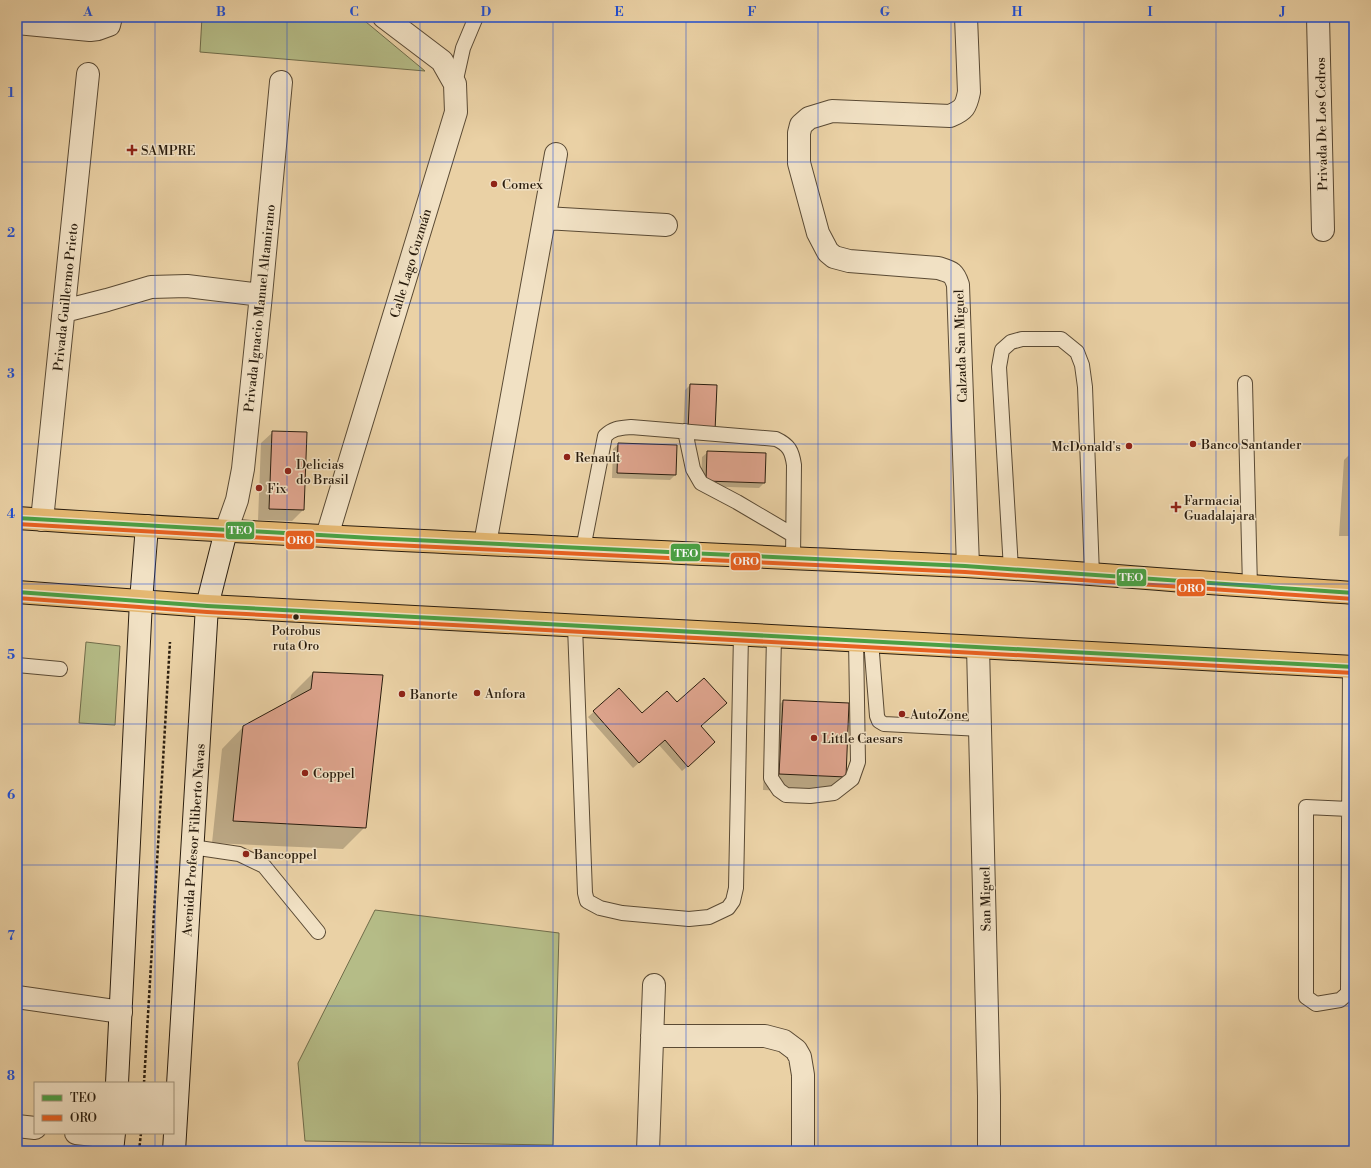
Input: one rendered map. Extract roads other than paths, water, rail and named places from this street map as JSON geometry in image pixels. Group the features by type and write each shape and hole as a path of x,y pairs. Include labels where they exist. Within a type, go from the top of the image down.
{"main road":[{"path":"17,518 226,531 793,559 968,566 1250,587 1354,593"},
{"path":"17,592 207,606 1352,667"}],"street":[{"name":"Calle Lago Guzmán","path":"327,536 456,112 455,84 442,61 384,17"},
{"name":"Calzada San Miguel","path":"966,17 969,92 967,103 961,111 950,116 832,111 809,118 801,125 799,133 799,163 818,233 828,252 834,257 849,261 938,268 949,271 955,275 958,285 968,566"},
{"name":"Privada De Los Cedros","path":"1318,17 1323,230"},
{"path":"17,23 90,30 98,29 110,21"},
{"name":"Privada Guillermo Prieto","path":"42,520 88,74"},
{"name":"Privada Ignacio Manuel Altamirano","path":"226,531 244,469 281,82"},
{"path":"485,544 556,154"},
{"path":"545,218 666,225"},
{"path":"64,311 151,287 187,286 261,295"},
{"path":"117,1082 141,601 148,526"},
{"name":"Avenida Profesor Filiberto Navas","path":"174,1151 207,606 226,531"},
{"name":"San Miguel","path":"978,647 990,1151"},
{"path":"648,1151 654,985"},
{"path":"17,998 121,1012"},
{"path":"652,1036 765,1036 784,1041 796,1050 800,1057 803,1075 803,1151"},
{"path":"17,1126 34,1128"},
{"path":"81,1134 113,1141"}],"lane":[{"path":"455,84 463,48 476,17"},
{"path":"1010,569 1000,367 1002,350 1011,342 1022,339 1061,340 1077,352 1082,365 1085,387 1092,575"},
{"path":"1245,383 1250,587"},
{"path":"583,549 605,436 610,431 615,429 631,427 776,439 788,446 793,457 794,465 793,559"},
{"path":"684,431 693,469 701,483 793,535"},
{"path":"575,626 585,893 587,901 600,908 622,913 689,919 709,917 728,908 736,888 741,634"},
{"path":"774,636 771,778 779,790 786,795 810,796 834,793 852,779 858,762 863,641"},
{"path":"863,641 879,721 884,724 980,729"},
{"path":"17,665 60,669"},
{"path":"1348,809 1306,807 1306,996 1316,1004 1340,1000 1348,993 1348,809 1352,667"},
{"path":"192,847 239,854 264,866 318,932"}],"place":[{"name":"SAMPRE","path":"132,150"},
{"name":"Comex","path":"494,184"},
{"name":"Banco Santander","path":"1193,444"},
{"name":"McDonald's","path":"1129,446"},
{"name":"Renault","path":"567,457"},
{"name":"Delicias do Brasil","path":"288,471"},
{"name":"Fix","path":"259,488"},
{"name":"Farmacia Guadalajara","path":"1176,507"},
{"name":"Potrobus ruta Oro","path":"296,617"},
{"name":"Anfora","path":"477,693"},
{"name":"Banorte","path":"402,694"},
{"name":"AutoZone","path":"902,714"},
{"name":"Little Caesars","path":"814,738"},
{"name":"Coppel","path":"305,773"},
{"name":"Bancoppel","path":"246,854"}]}
